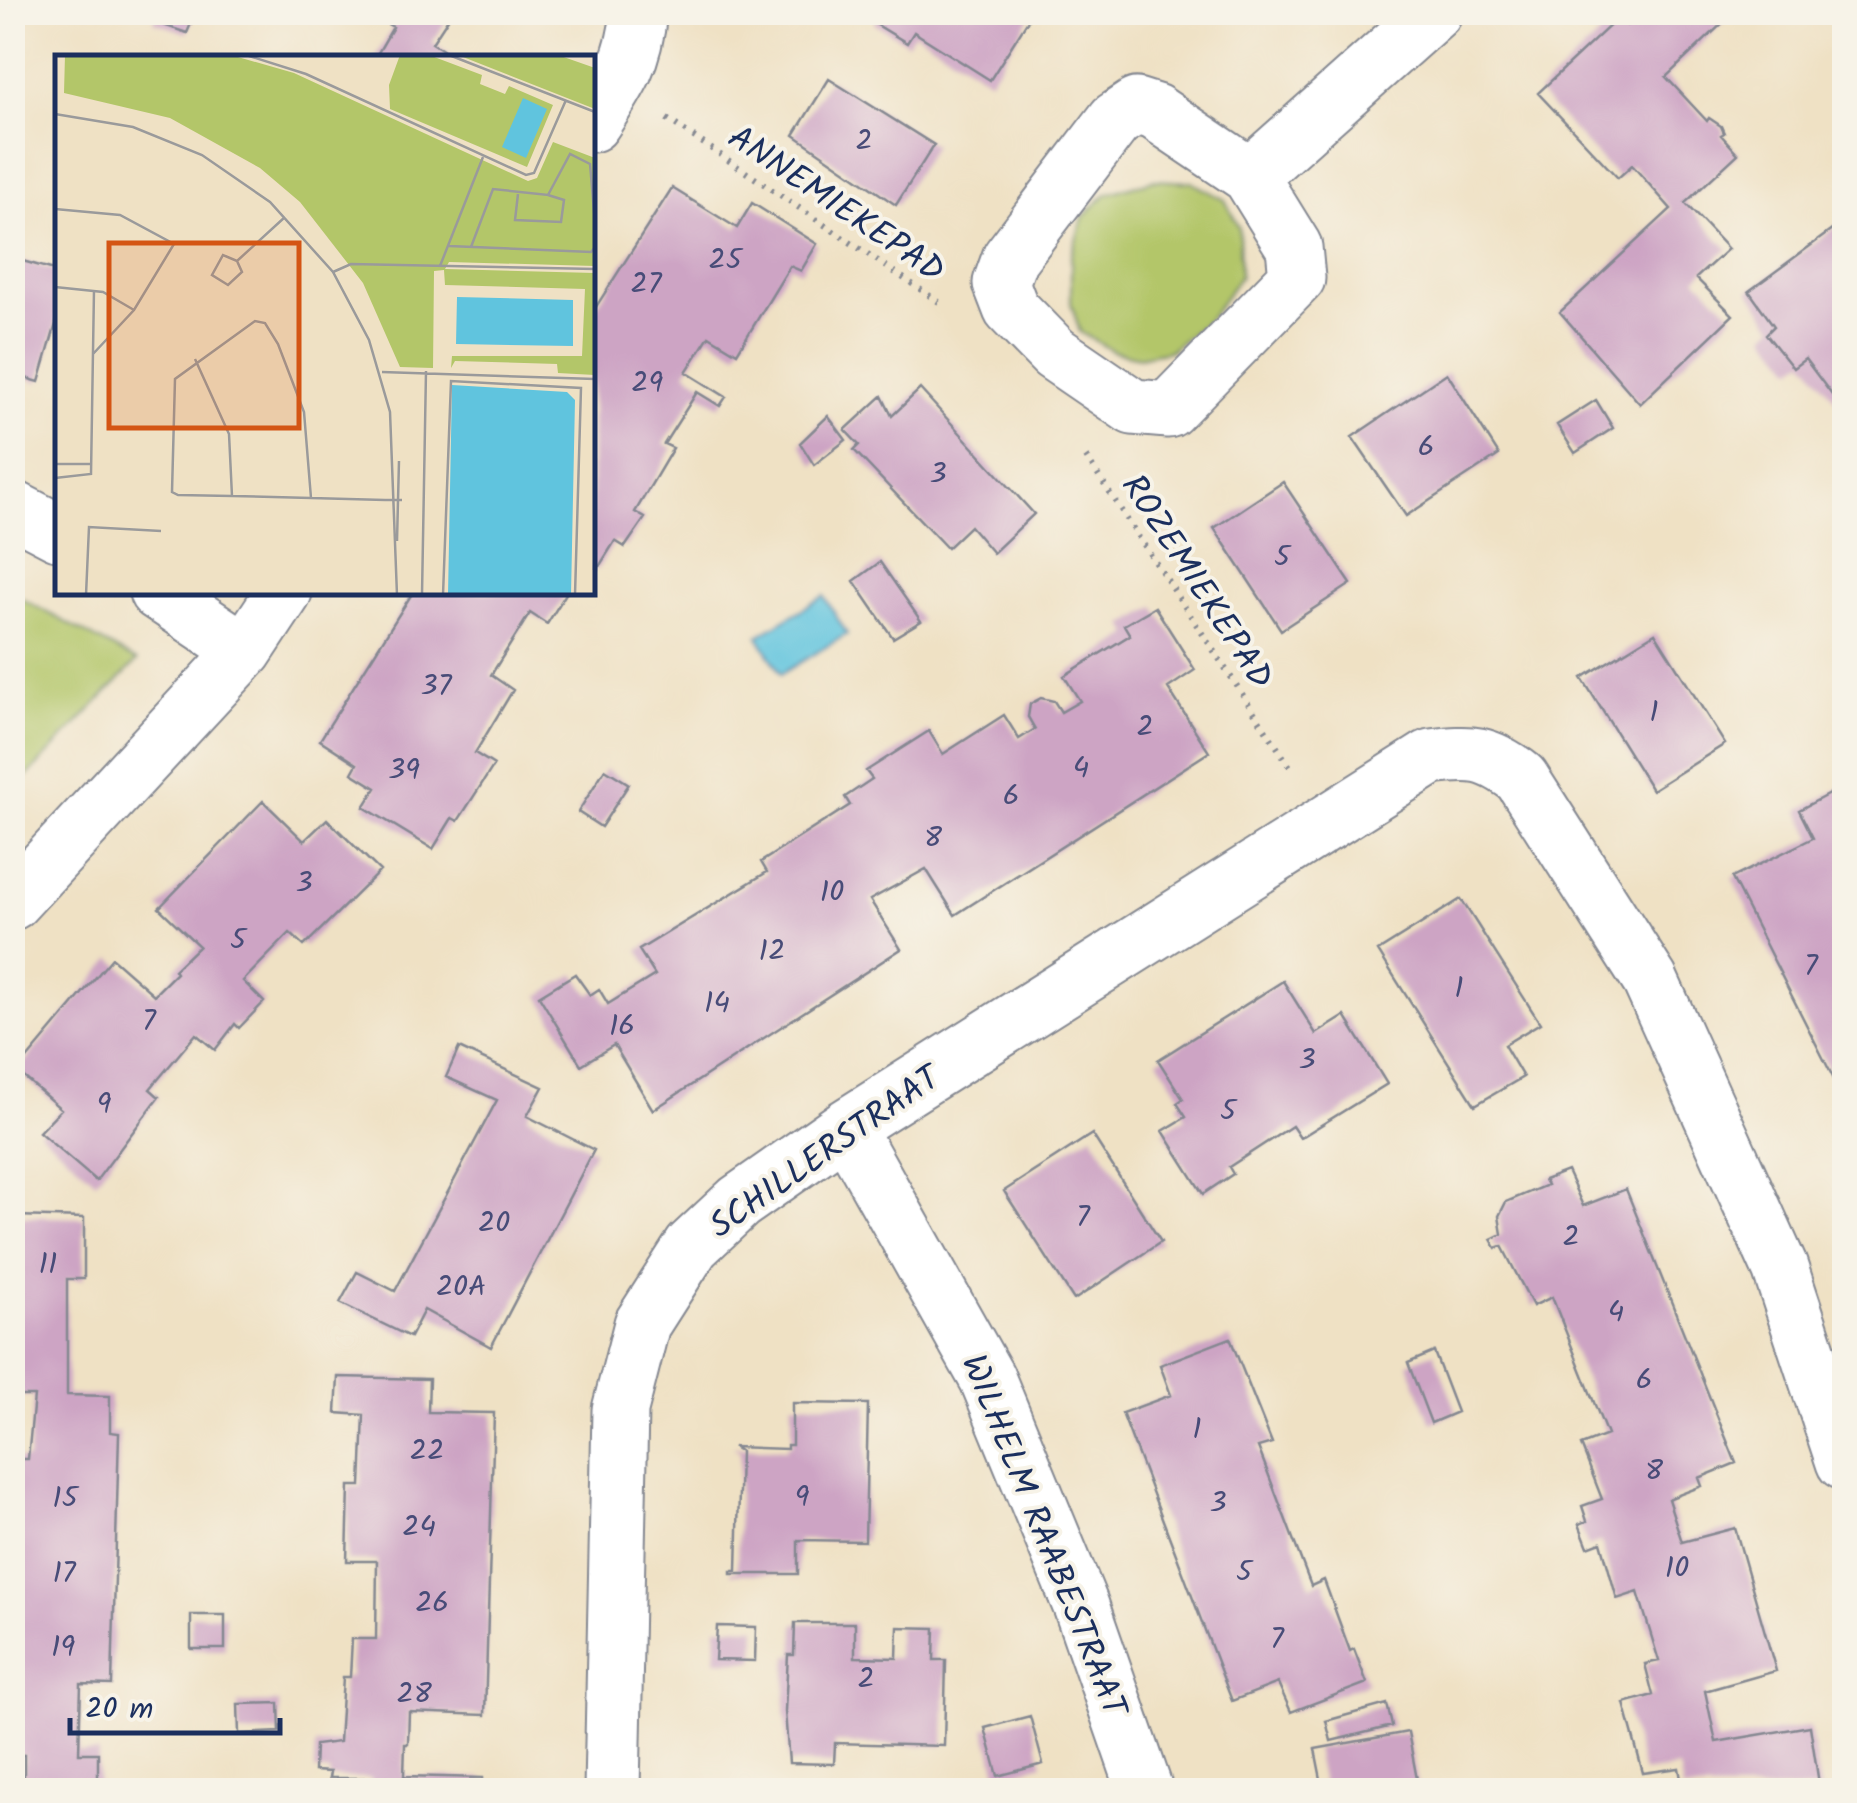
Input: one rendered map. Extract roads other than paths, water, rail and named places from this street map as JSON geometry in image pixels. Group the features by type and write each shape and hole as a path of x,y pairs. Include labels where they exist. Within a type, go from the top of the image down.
{"street":[{"path":"605,105 636,45 639,12"},
{"path":"1250,176 1434,12"},
{"path":"1136,106 1156,112 1250,176 1294,247 1297,278 1168,410 1132,408 1054,354 1011,309 1001,283 1010,258 1115,120 1136,106"},
{"path":"12,508 55,530"},
{"path":"161,595 245,651"},
{"path":"12,902 245,651 282,595"},
{"name":"SCHILLERSTRAAT","path":"612,1790 620,1410 642,1324 692,1246 739,1202 846,1127 1432,757 1469,752 1496,759 1521,778 1650,980 1780,1268 1844,1462"},
{"name":"WILHELM RAABESTRAAT","path":"846,1127 987,1378 1081,1606 1145,1790"}],"water":[{"path":"824,596 847,634 781,674 758,636"}]}
